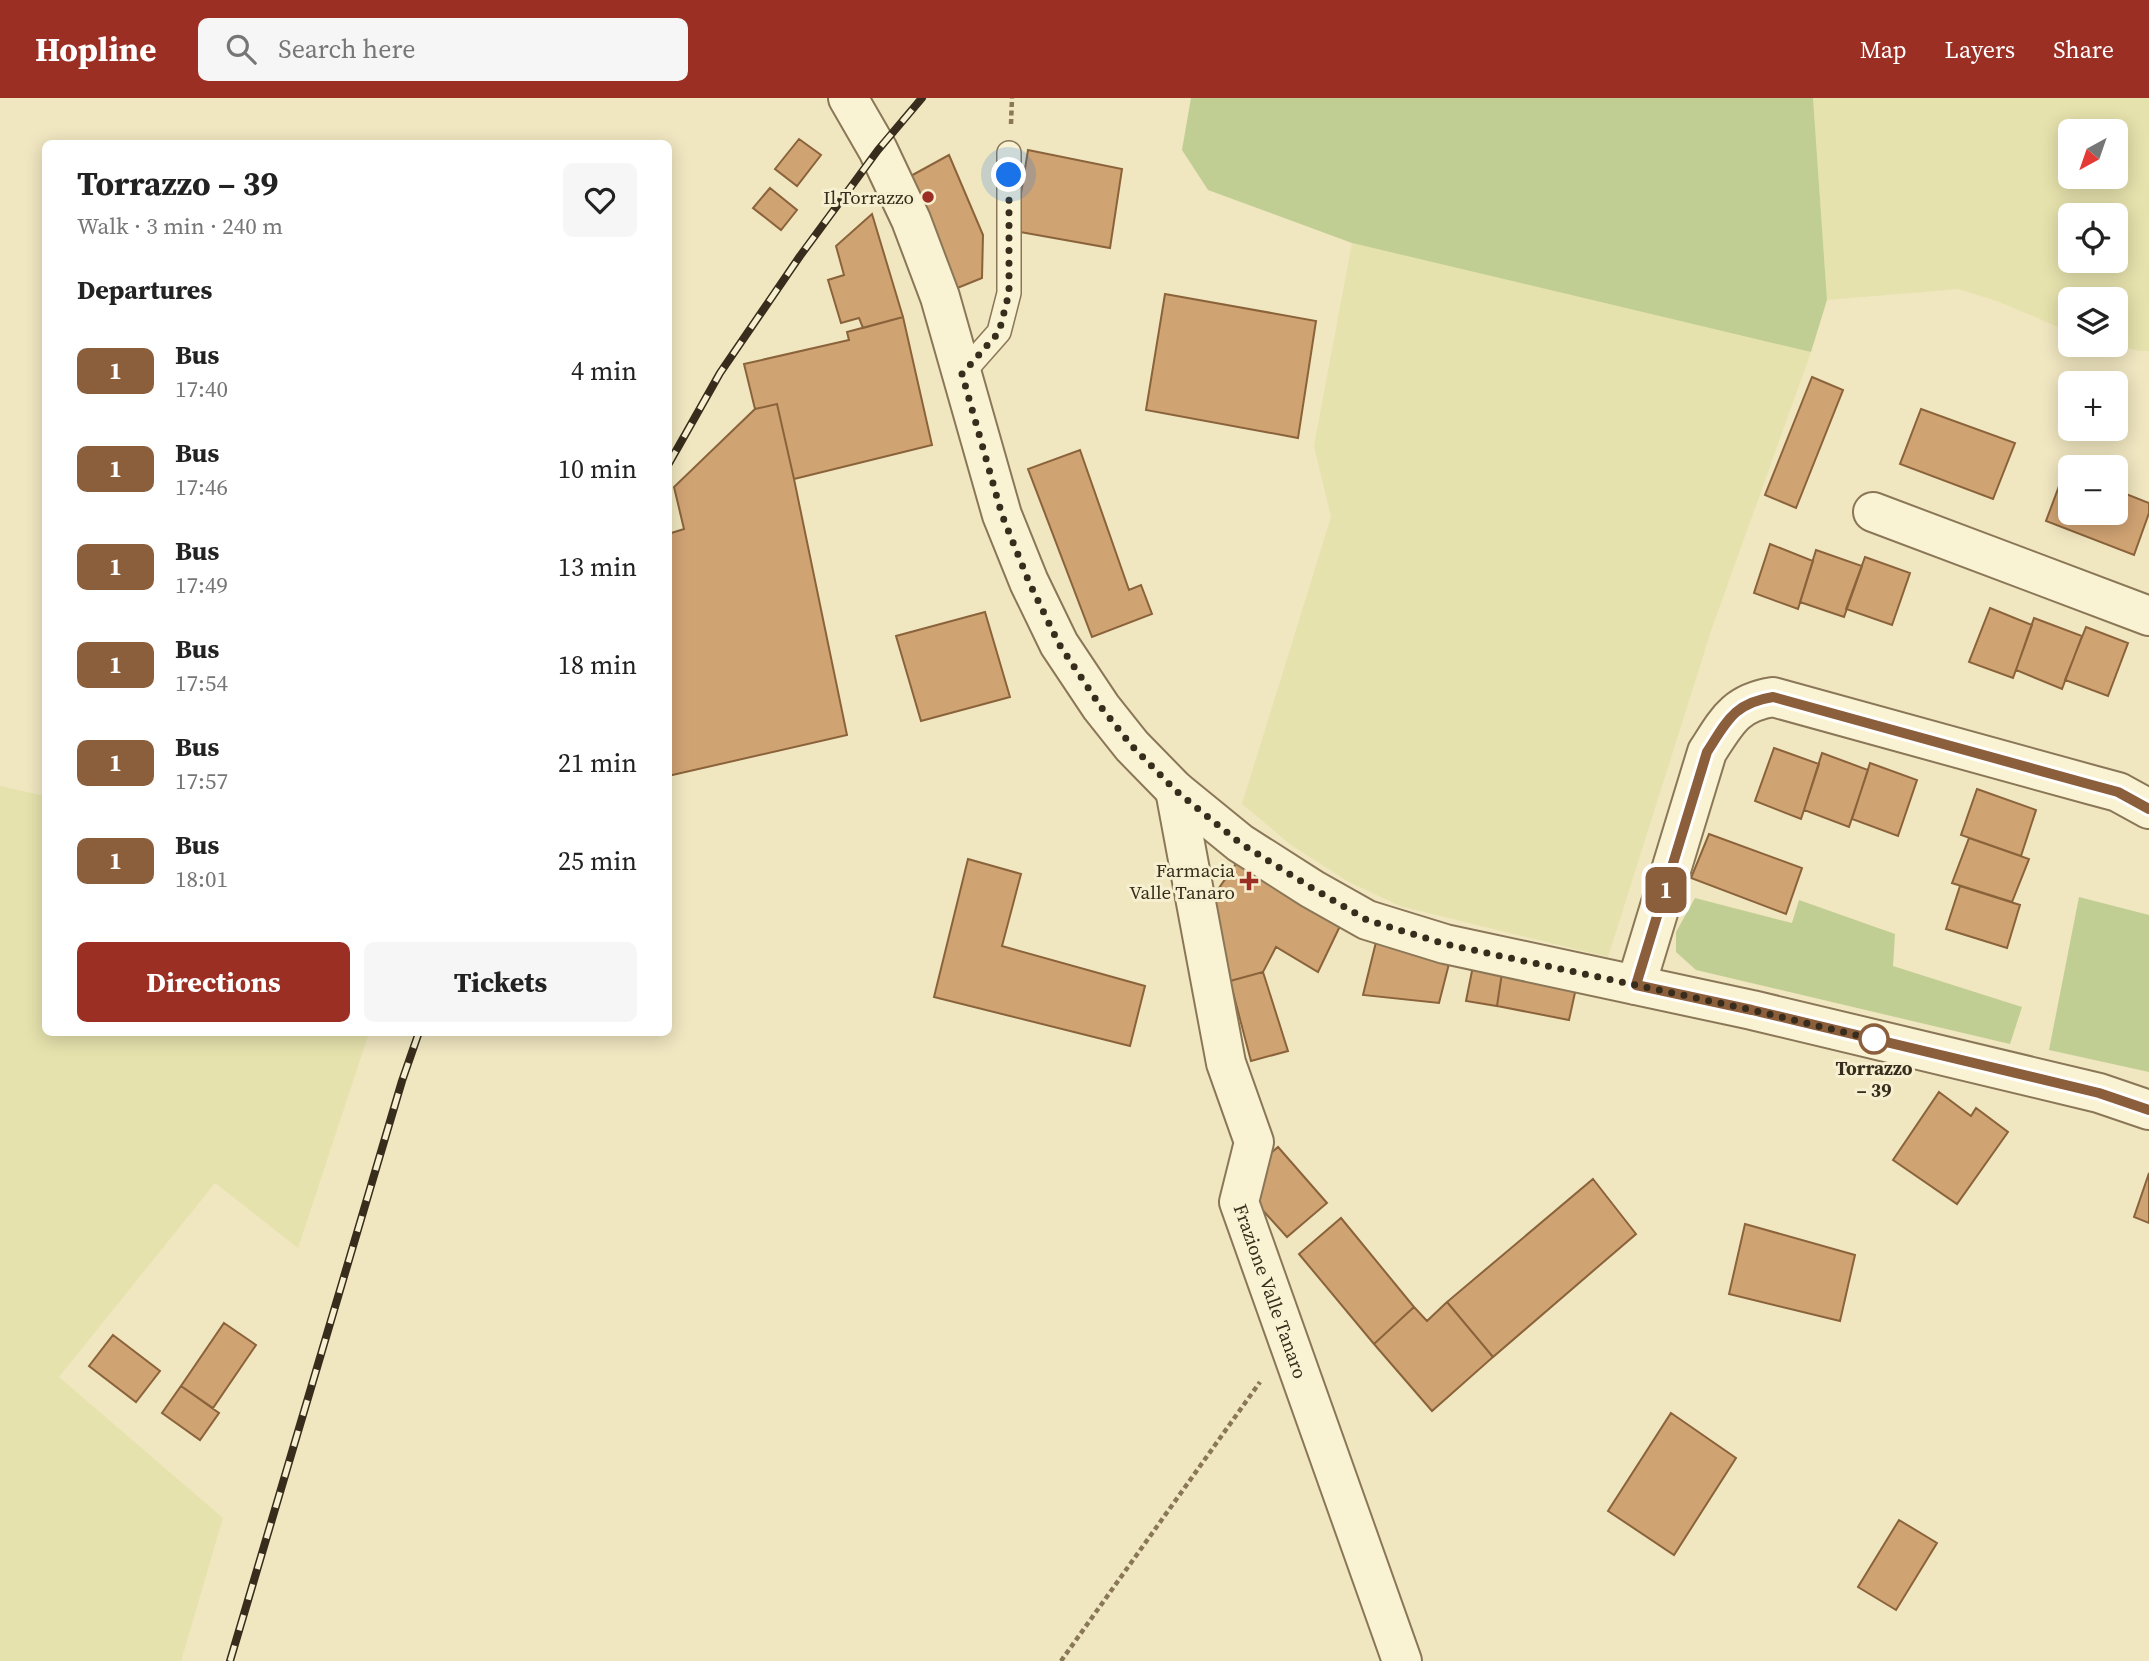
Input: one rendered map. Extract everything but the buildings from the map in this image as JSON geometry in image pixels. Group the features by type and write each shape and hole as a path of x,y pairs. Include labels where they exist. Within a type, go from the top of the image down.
{"street":[{"path":"848,98 878,150 911,220 940,297 1002,515 1029,582 1059,644 1101,707 1132,746 1175,790 1240,843 1367,920 1445,944 1752,1010 2099,1093 2149,1110"},
{"path":"1873,512 2149,616"},
{"path":"1636,985 1707,752 1722,728 1740,708 1754,700 1773,697 2118,792 2149,809"},
{"name":"Frazione Valle Tanaro","path":"1175,790 1226,1063 1254,1142 1239,1202 1402,1661"}],"lane":[{"path":"962,374 999,332 1009,293 1009,153"}],"path":[{"path":"1061,1661 1289,1342"}],"shaded area":[{"path":"1813,98 2149,98 2149,351 2128,348 2128,287 2058,287 2058,327 1997,301 1958,289 1827,300"},
{"path":"1352,243 1811,352 1712,628 1608,957 1400,906 1349,882 1291,845 1242,804 1331,517 1314,446"},
{"path":"0,786 42,795 42,1036 368,1036 298,1248 215,1183 59,1377 223,1518 181,1661 0,1661"}],"green space":[{"path":"1191,98 1813,98 1827,300 1811,352 1352,243 1208,190 1182,150"},
{"path":"2079,897 2149,915 2149,1072 2049,1050"},
{"path":"1695,898 1792,923 1799,900 1895,934 1893,966 2022,1007 2010,1044 1696,970 1676,952 1676,932"}],"railway":[{"path":"672,458 720,373 800,256 878,150 922,98"},
{"path":"230,1661 418,1036"}],"bus line":[{"name":"1","path":"2149,809 2118,792 1773,697 1754,700 1740,708 1722,728 1707,752 1636,985 2099,1093 2149,1110"}],"place":[{"name":"Il Torrazzo","path":"928,197"},
{"name":"Farmacia Valle Tanaro","path":"1249,881"},
{"name":"Torrazzo – 39","path":"1874,1039"}],"route":[{"path":"1009,175 1009,293 999,332 962,374 1002,515 1029,582 1059,644 1101,707 1132,746 1175,790 1240,843 1367,920 1445,944 1752,1010 1885,1042 1874,1039"}]}
